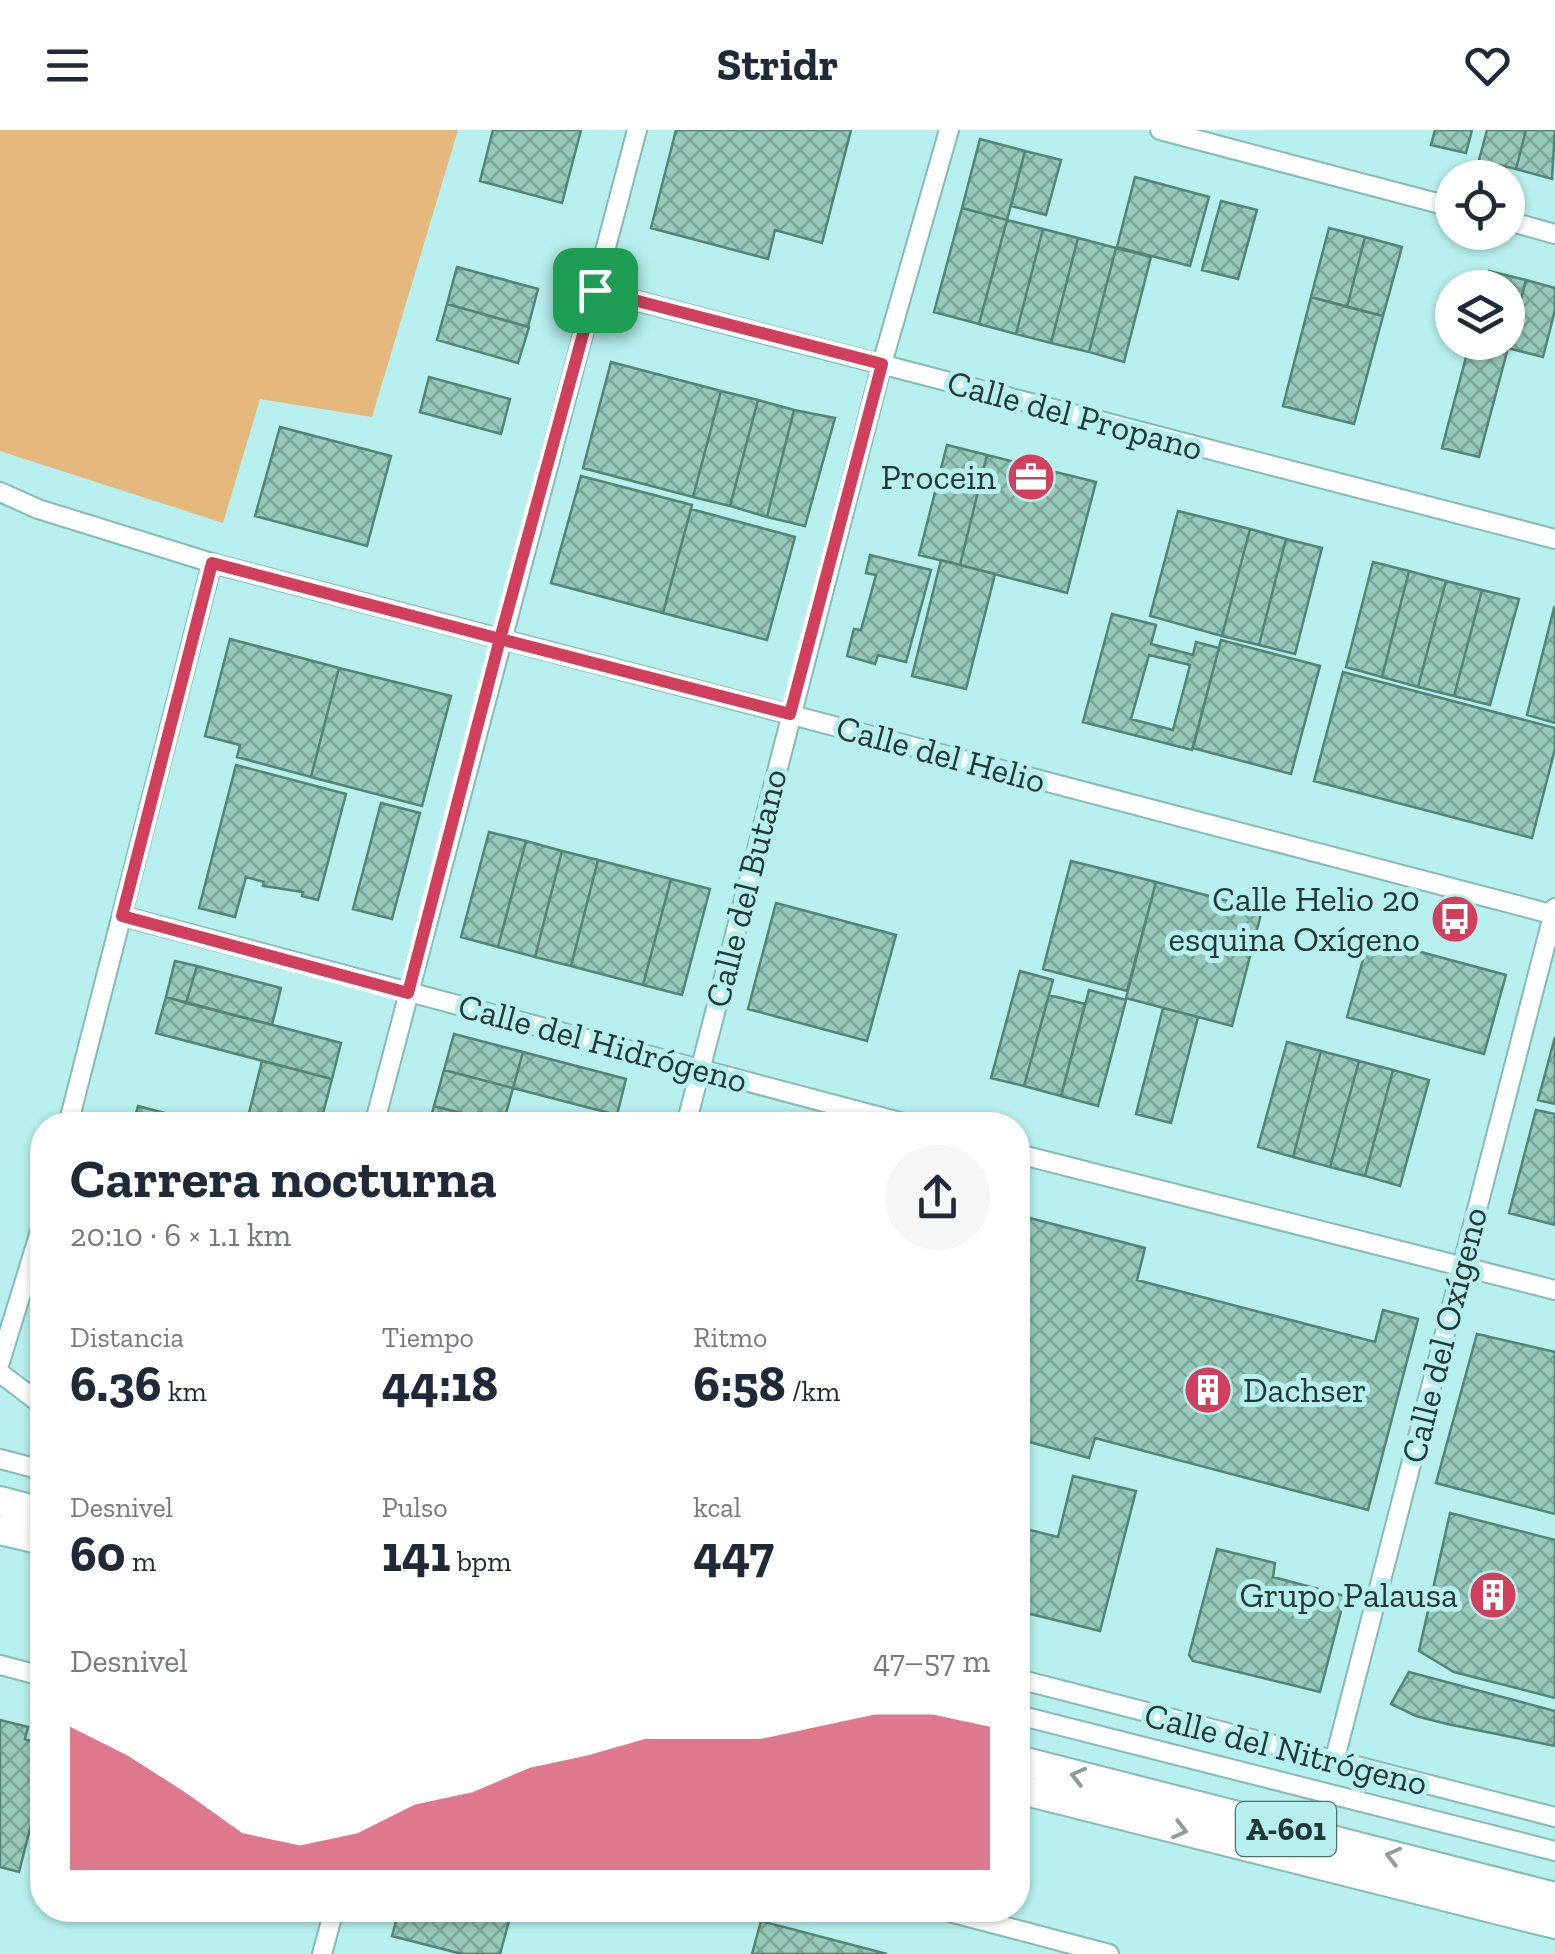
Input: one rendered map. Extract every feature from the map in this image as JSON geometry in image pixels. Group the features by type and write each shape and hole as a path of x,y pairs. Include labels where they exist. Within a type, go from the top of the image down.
{"highway":[{"path":"0,1502 30,1509"},
{"path":"0,1530 30,1537"},
{"name":"A-601","path":"1030,1763 1555,1897"},
{"name":"A-601","path":"1030,1791 1546,1923"},
{"path":"1454,1871 1555,1888"}],"street":[{"path":"377,1112 637,130"},
{"name":"Calle del Butano","path":"689,1112 882,364 950,130"},
{"path":"1160,130 1435,203"},
{"path":"1525,226 1555,234"},
{"name":"Calle del Propano","path":"595,290 1555,540"},
{"name":"Calle del Helio","path":"0,492 38,509 212,563 1555,913"},
{"path":"71,1112 212,563"},
{"name":"Calle del Oxígeno","path":"1334,1762 1460,1266 1555,913"},
{"name":"Calle del Hidrógeno","path":"122,916 863,1112"},
{"path":"1030,1157 1555,1290"},
{"path":"0,1362 30,1264"},
{"path":"0,1373 30,1396"},
{"path":"0,1459 30,1467"},
{"path":"0,1664 30,1673"},
{"name":"Calle del Nitrógeno","path":"1030,1683 1555,1817"},
{"path":"1030,1718 1555,1851"},
{"path":"322,1954 331,1922"},
{"path":"988,1922 1109,1954"}],"shaded area":[{"path":"0,130 458,130 372,417 260,399 223,523 0,451"}],"building":[{"path":"493,130 581,130 562,203 480,181"},
{"path":"676,130 851,130 822,243 775,230 768,259 651,228"},
{"path":"1435,130 1472,130 1466,153 1431,145"},
{"path":"1487,130 1526,130 1518,160 1479,160"},
{"path":"1526,130 1555,130 1552,179 1525,172 1525,160 1518,160"},
{"path":"980,139 1025,151 1007,220 962,208"},
{"path":"1025,151 1061,160 1046,215 1011,206"},
{"path":"1135,177 1209,197 1190,266 1117,247"},
{"path":"1221,201 1257,210 1238,279 1202,270"},
{"path":"962,208 1007,220 979,324 934,312"},
{"path":"1007,220 1043,229 1016,334 979,324"},
{"path":"1329,228 1365,237 1347,307 1311,297"},
{"path":"1043,229 1078,238 1051,343 1016,334"},
{"path":"1365,237 1402,247 1383,316 1347,307"},
{"path":"1078,238 1116,248 1089,352 1051,343"},
{"path":"1116,248 1151,257 1124,362 1089,352"},
{"path":"457,267 538,289 528,327 447,304"},
{"path":"1526,280 1555,288 1555,310 1543,357 1525,352"},
{"path":"1311,297 1383,316 1354,424 1283,406"},
{"path":"447,304 529,327 518,363 437,340"},
{"path":"1465,360 1505,360 1479,457 1442,448"},
{"path":"611,362 721,391 693,497 583,468"},
{"path":"429,377 510,399 501,434 420,412"},
{"path":"721,391 758,400 730,506 693,497"},
{"path":"758,400 794,410 767,517 730,506"},
{"path":"794,410 835,418 805,526 767,517"},
{"path":"280,427 391,456 367,546 255,516"},
{"path":"947,445 987,455 960,565 919,555"},
{"path":"987,455 1096,482 1067,593 960,565"},
{"path":"581,476 692,505 663,613 551,583"},
{"path":"691,509 795,537 767,640 663,613"},
{"path":"1178,511 1250,529 1222,636 1150,616"},
{"path":"1250,529 1286,539 1259,645 1222,636"},
{"path":"1286,539 1322,548 1295,654 1259,645"},
{"path":"870,555 931,570 906,662 878,655 875,664 847,656 854,629 861,630 876,575 866,573"},
{"path":"941,560 995,574 966,689 912,676"},
{"path":"1373,562 1409,571 1382,677 1346,667"},
{"path":"1409,571 1446,581 1418,687 1382,677"},
{"path":"1446,581 1482,590 1454,696 1418,687"},
{"path":"1482,590 1519,599 1490,705 1454,696"},
{"path":"1555,609 1555,723 1527,715"},
{"path":"1112,614 1156,625 1151,644 1193,655 1196,642 1219,648 1192,750 1083,722","holes":["1149,655 1190,665 1173,730 1131,719"]},
{"path":"230,639 339,668 311,777 237,757 240,745 205,736"},
{"path":"1221,640 1320,666 1291,774 1193,748"},
{"path":"339,668 451,696 422,806 311,777"},
{"path":"1343,672 1555,728 1555,749 1532,838 1314,781"},
{"path":"236,765 346,794 318,900 302,896 303,892 263,886 264,882 246,877 235,917 199,908"},
{"path":"381,803 420,813 392,919 353,909"},
{"path":"489,832 526,841 498,947 461,937"},
{"path":"526,841 562,851 535,957 498,947"},
{"path":"562,851 598,860 571,966 535,957"},
{"path":"598,860 671,879 643,985 571,966"},
{"path":"1071,861 1156,882 1127,991 1043,969"},
{"path":"671,879 710,889 682,995 643,985"},
{"path":"1156,882 1262,910 1232,1026 1126,998"},
{"path":"776,903 896,935 867,1041 748,1009"},
{"path":"1369,938 1506,975 1484,1054 1347,1017"},
{"path":"175,961 197,966 186,1003 166,997"},
{"path":"197,966 281,988 272,1025 186,1003"},
{"path":"1020,971 1053,980 1024,1086 991,1078"},
{"path":"1089,990 1126,1000 1098,1106 1061,1096"},
{"path":"1049,995 1085,1004 1061,1096 1024,1086"},
{"path":"166,997 341,1043 332,1079 156,1033"},
{"path":"1163,1008 1198,1017 1171,1123 1136,1114"},
{"path":"454,1034 523,1052 513,1088 444,1070"},
{"path":"1555,1037 1555,1104 1538,1100"},
{"path":"1287,1042 1321,1051 1293,1157 1258,1147"},
{"path":"1321,1051 1359,1061 1330,1167 1293,1157"},
{"path":"523,1052 626,1079 618,1112 513,1088"},
{"path":"262,1061 332,1079 323,1112 249,1112"},
{"path":"1359,1061 1393,1070 1365,1176 1330,1167"},
{"path":"444,1070 513,1088 506,1112 457,1112 434,1106"},
{"path":"1393,1070 1429,1080 1400,1186 1365,1176"},
{"path":"138,1106 161,1112 136,1112"},
{"path":"434,1106 457,1112 432,1112"},
{"path":"1536,1110 1555,1114 1555,1225 1509,1213"},
{"name":"Dachser","path":"1030,1218 1145,1248 1137,1280 1375,1342 1383,1310 1418,1319 1368,1510 1095,1438 1089,1458 1030,1442"},
{"path":"1477,1334 1555,1352 1555,1514 1436,1483"},
{"path":"1073,1476 1136,1491 1100,1631 1030,1614 1030,1530 1058,1537"},
{"name":"Grupo Palausa","path":"1450,1513 1555,1540 1555,1698 1454,1672 1419,1651"},
{"path":"1217,1549 1275,1563 1273,1577 1345,1596 1320,1692 1193,1661 1189,1655"},
{"name":"Grupo Palausa","path":"1409,1672 1555,1711 1555,1746 1447,1724 1391,1704"},
{"path":"0,1720 28,1727 25,1739 30,1740 30,1829 19,1872 0,1867"},
{"path":"396,1922 509,1922 500,1954 462,1954 392,1936"},
{"path":"761,1922 765,1922 887,1954 752,1954"}],"place":[{"name":"Procein","path":"1031,477"},
{"name":"Calle Helio 20 esquina Oxígeno","path":"1455,919"},
{"name":"Dachser","path":"1208,1390"},
{"name":"Grupo Palausa","path":"1493,1595"}],"route":[{"path":"595,290 500,639 212,563 122,916 408,993 500,639 790,714 882,364 595,290"}]}
